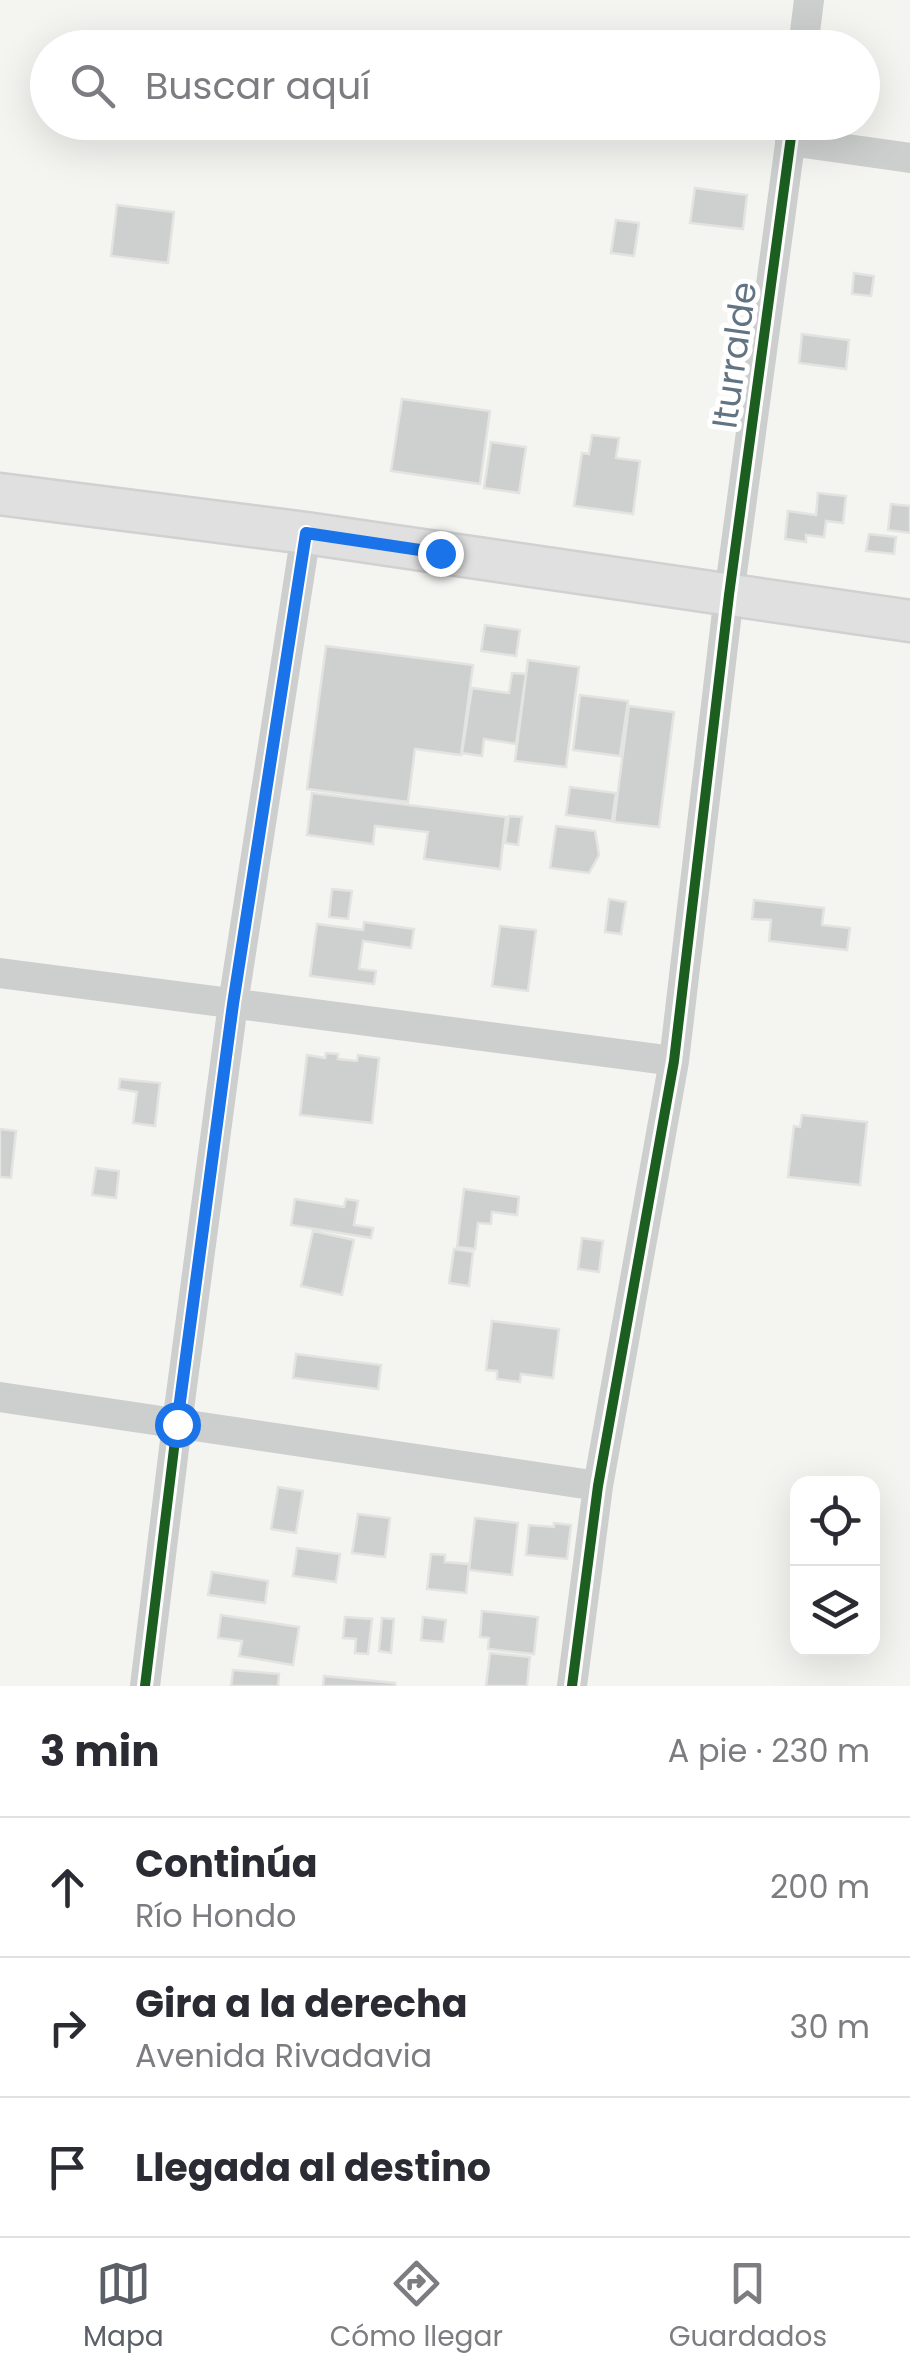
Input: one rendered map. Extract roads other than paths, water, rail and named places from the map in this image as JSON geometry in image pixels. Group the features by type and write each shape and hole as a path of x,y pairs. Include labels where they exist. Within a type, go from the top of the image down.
{"main road":[{"path":"0,494 306,533 910,621"}],"street":[{"path":"805,30 809,0"},
{"name":"Iturralde","path":"572,1686 598,1486 674,1061 729,596 791,140"},
{"path":"828,140 910,158"},
{"path":"145,1686 233,1004 306,533"},
{"path":"0,974 674,1061"},
{"path":"0,1396 598,1486"}]}
